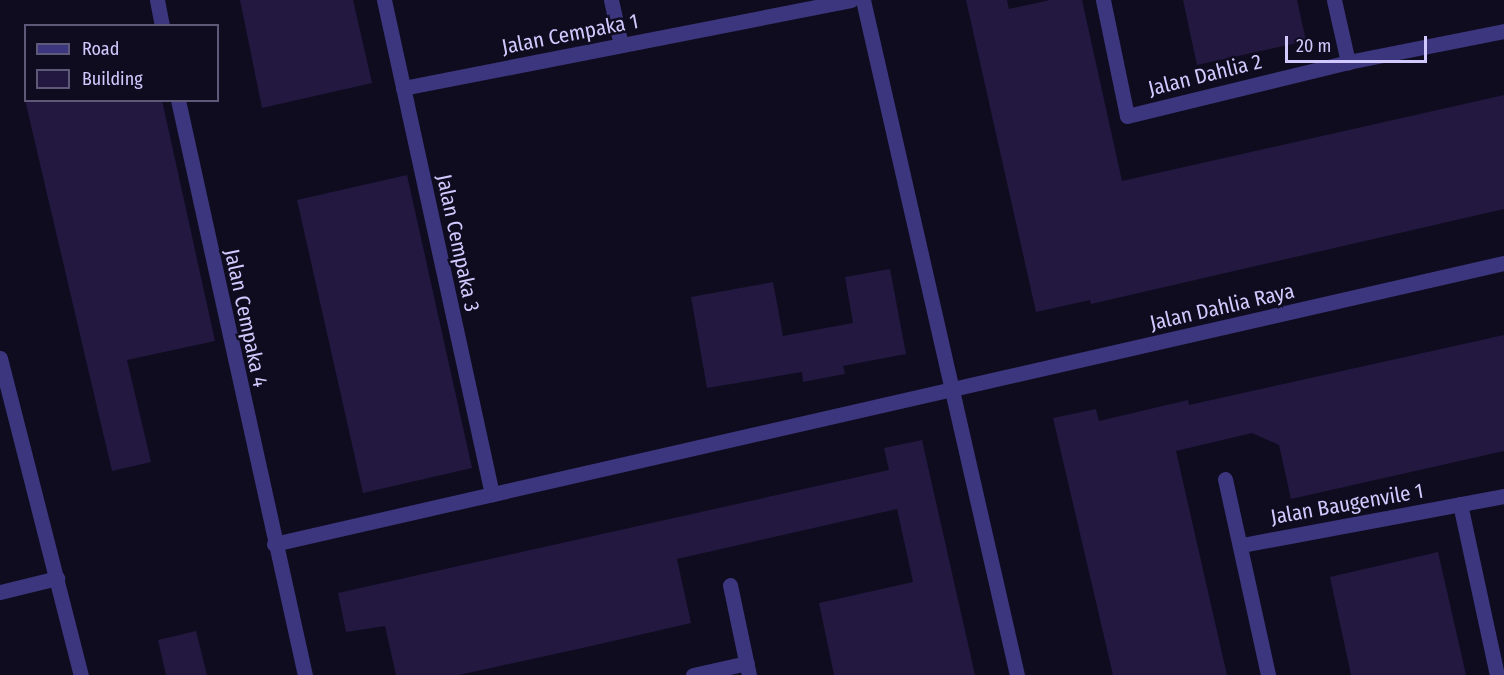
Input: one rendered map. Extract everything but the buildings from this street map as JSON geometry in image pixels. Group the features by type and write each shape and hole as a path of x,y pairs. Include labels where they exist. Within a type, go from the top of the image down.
{"street":[{"path":"157,0 162,24"},
{"name":"Jalan Cempaka 3","path":"384,0 492,494"},
{"path":"611,0 621,45"},
{"name":"Jalan Cempaka 1","path":"403,88 850,0"},
{"path":"863,0 949,392 1017,675"},
{"name":"Jalan Dahlia 2","path":"1103,0 1127,116 1348,62 1504,31"},
{"path":"1334,0 1348,62"},
{"name":"Jalan Cempaka 4","path":"178,102 274,544 305,675"},
{"name":"Jalan Dahlia Raya","path":"274,544 949,392 1504,263"},
{"path":"0,358 81,675"},
{"path":"1225,479 1242,544 1268,675"},
{"name":"Jalan Baugenvile 1","path":"1242,544 1504,496"},
{"path":"1460,504 1497,675"},
{"path":"0,592 57,579"},
{"path":"693,675 748,669 730,585"}]}
